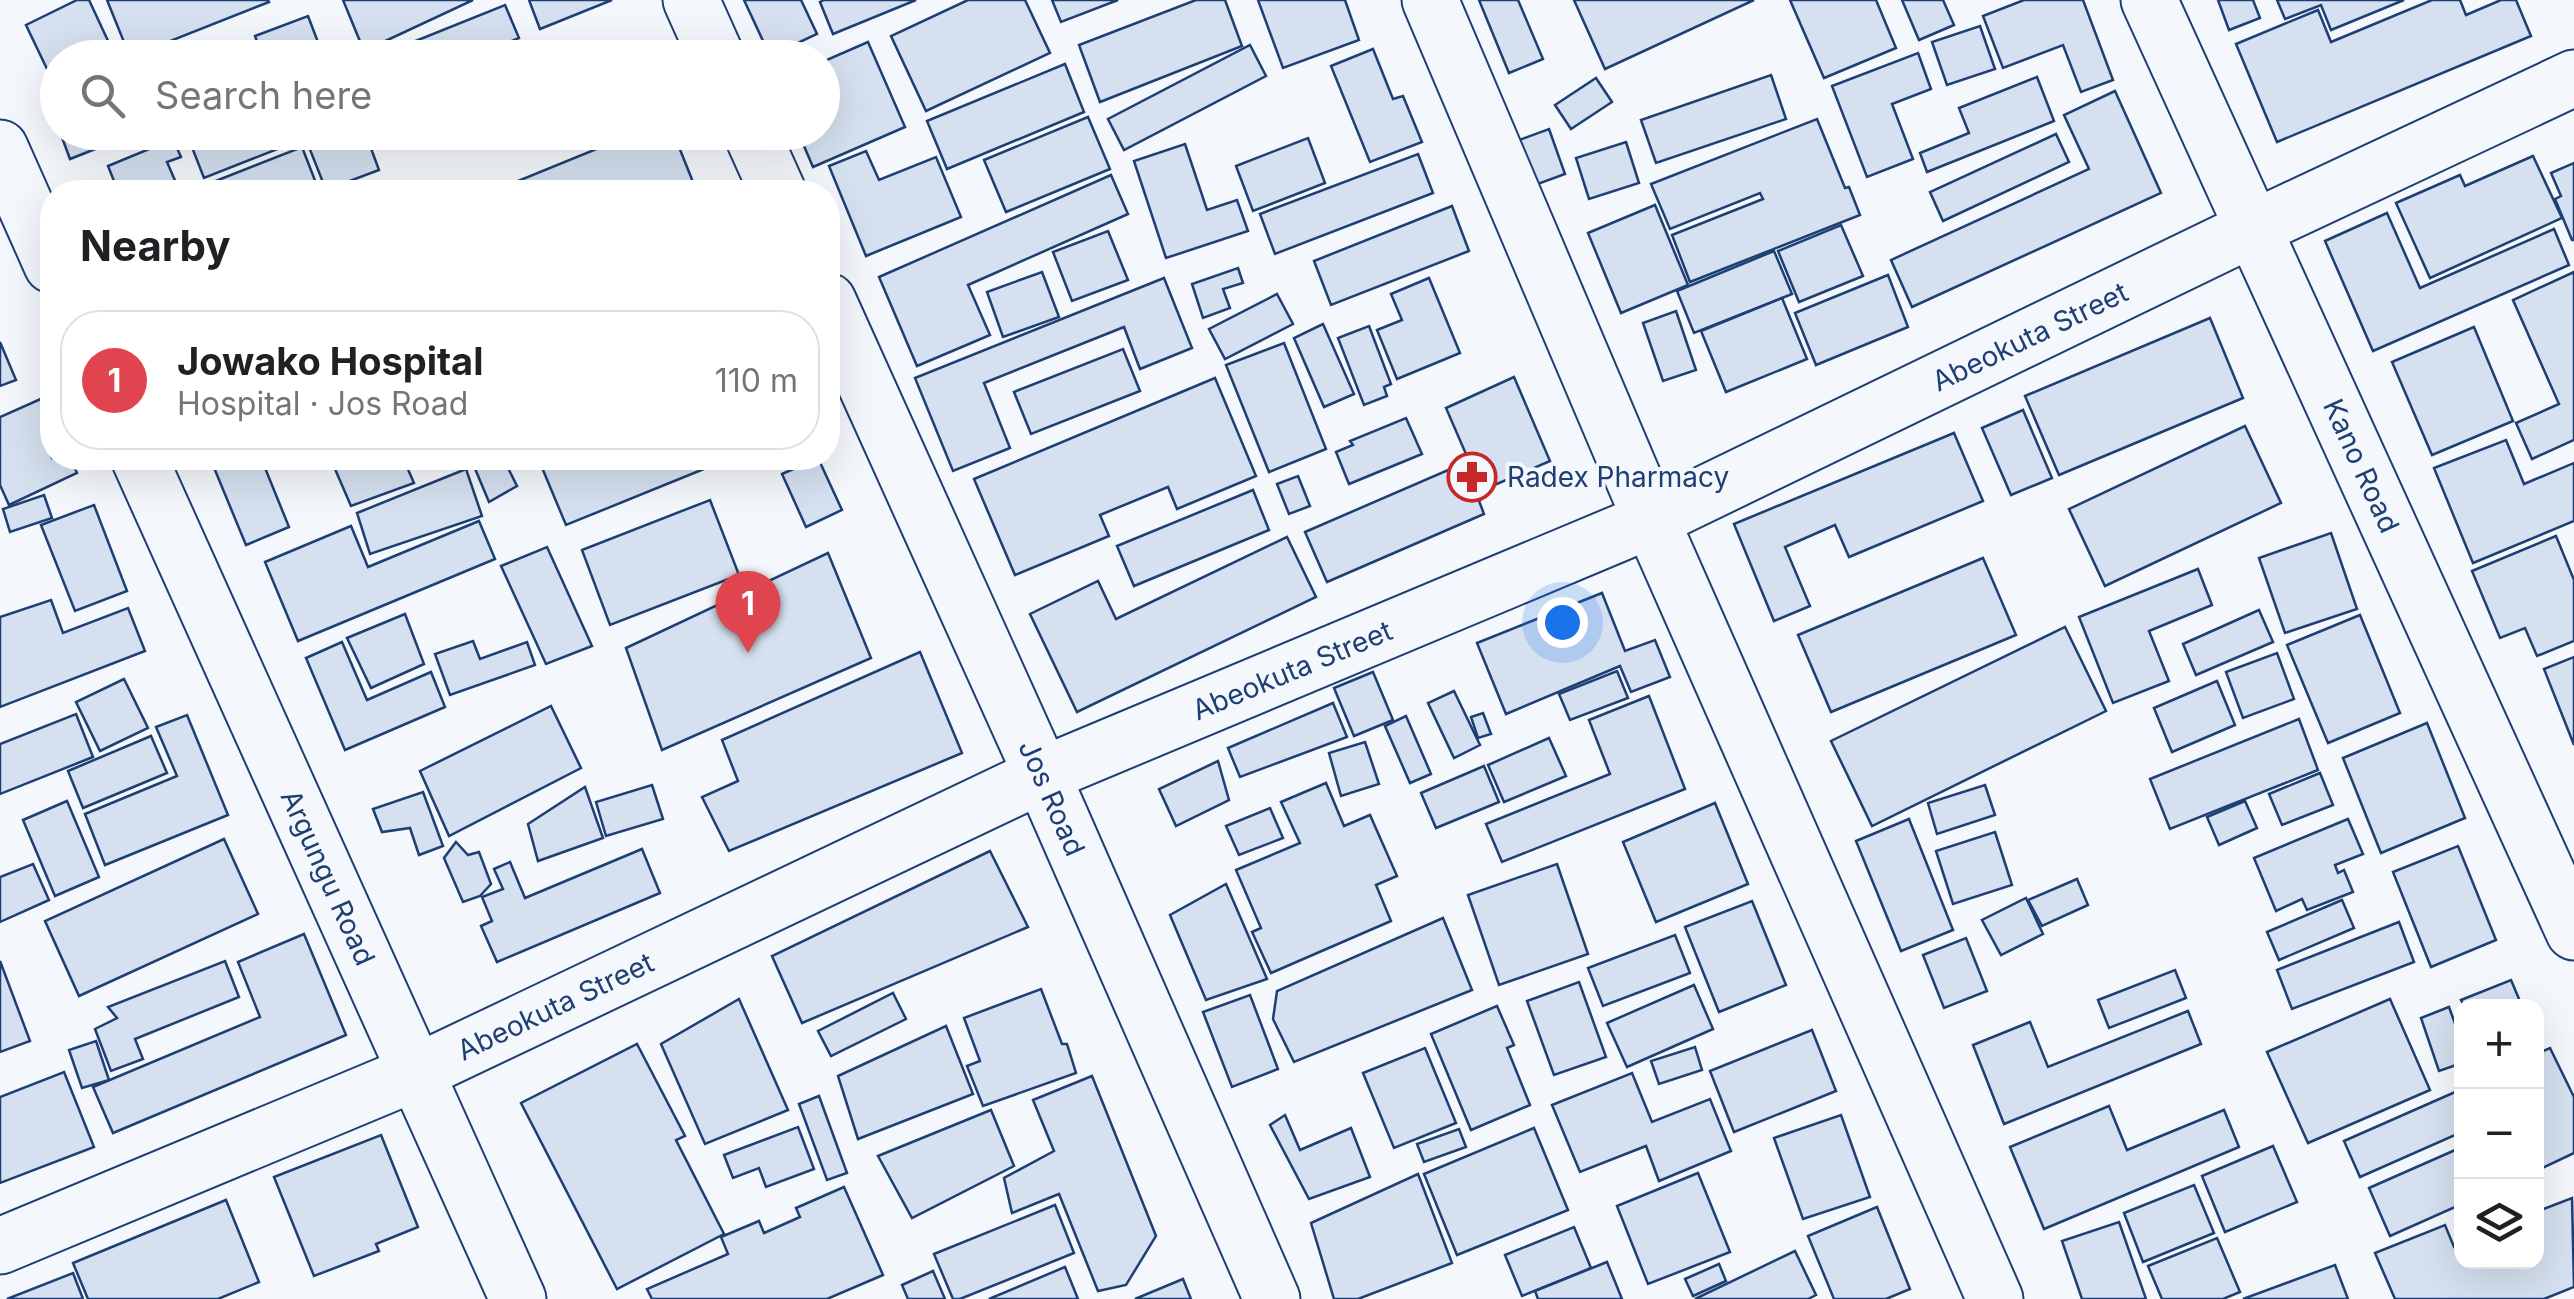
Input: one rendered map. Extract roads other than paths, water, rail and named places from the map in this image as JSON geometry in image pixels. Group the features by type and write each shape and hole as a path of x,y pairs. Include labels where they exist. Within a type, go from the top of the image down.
{"street":[{"path":"692,0 710,40"},
{"path":"1430,0 1650,520 1995,1299"},
{"name":"Kano Road","path":"2149,0 2574,932"},
{"name":"Abeokuta Street","path":"0,1246 415,1073 1042,775 1650,520 2574,78"},
{"path":"0,148 40,238"},
{"path":"759,150 773,180"},
{"name":"Jos Road","path":"840,328 1272,1299"},
{"name":"Argungu Road","path":"144,470 518,1299"}],"place":[{"name":"Radex Pharmacy","path":"1472,477"},
{"name":"Jowako Hospital","path":"748,653"}]}
